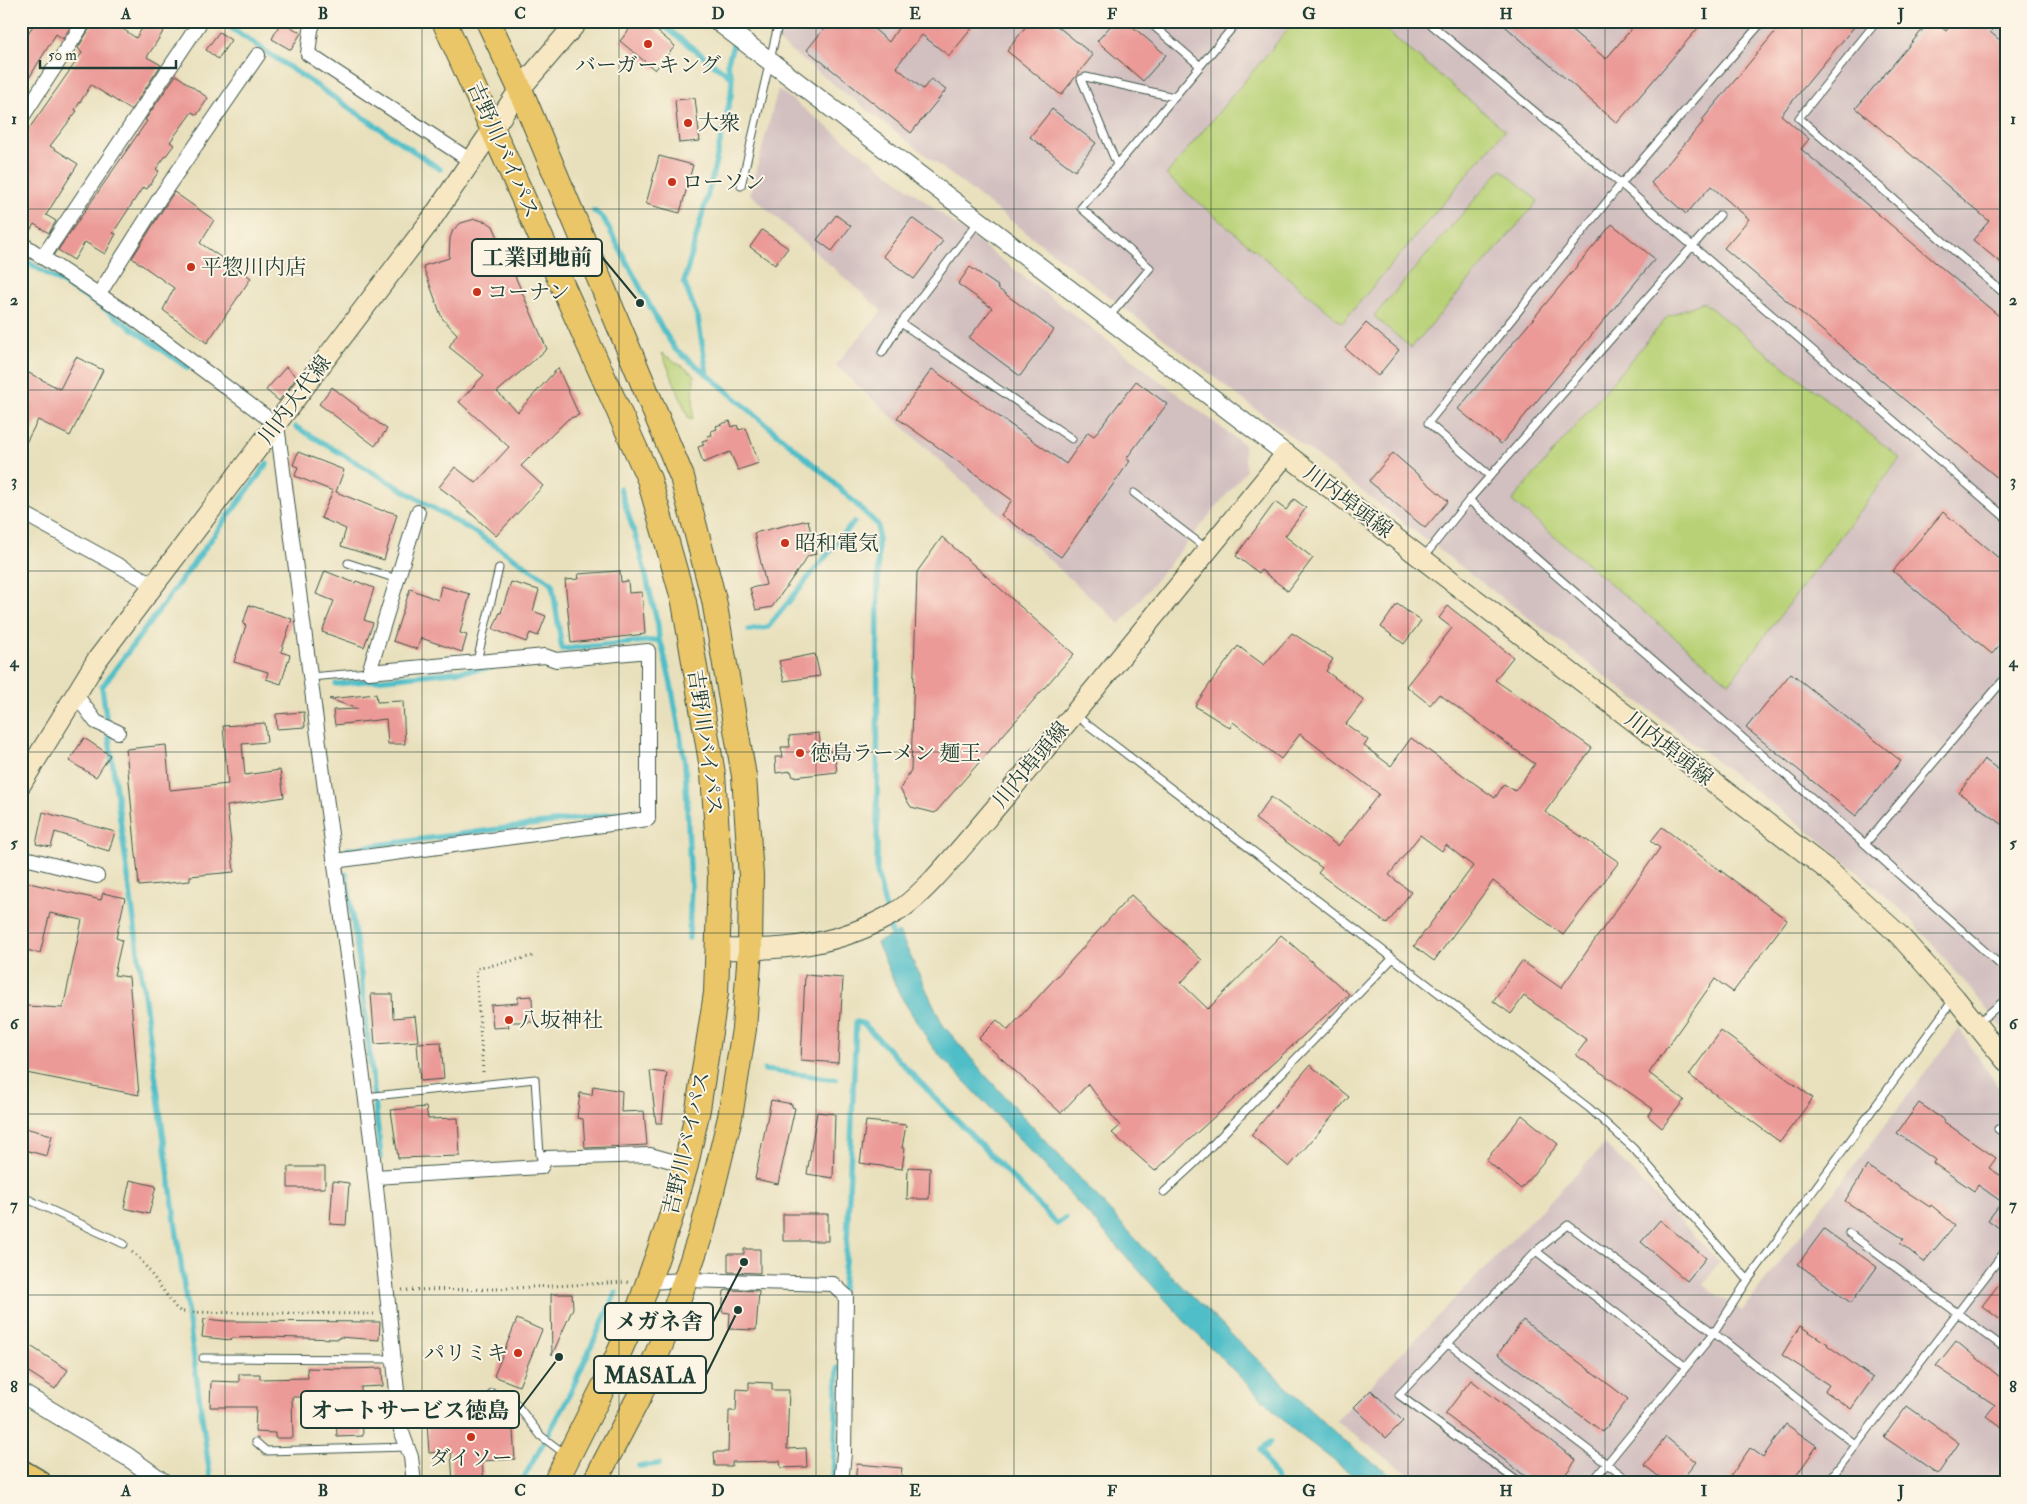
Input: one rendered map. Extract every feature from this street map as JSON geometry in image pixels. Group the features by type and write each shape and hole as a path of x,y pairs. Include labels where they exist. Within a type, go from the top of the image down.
{"highway":[{"name":"吉野川バイパス","path":"444,21 494,129 649,479 684,602 713,774 720,876 716,993 698,1109 686,1165 649,1282 606,1382 555,1483"},
{"name":"吉野川バイパス","path":"488,21 520,89 682,477 714,600 744,776 751,876 750,950 744,1029 730,1117 702,1228 672,1318 639,1397 594,1483"},
{"path":"21,1473 38,1483"}],"main road":[{"name":"川内大代線","path":"21,784 97,660 431,220 520,89 578,21"},
{"name":"川内埠頭線","path":"717,948 776,949 847,936 868,928 899,911 918,895 954,857 1074,714 1286,454 1829,871 1899,935 1955,998 2006,1061"}],"street":[{"path":"21,119 86,21"},
{"path":"43,257 201,21"},
{"path":"314,21 308,54 472,161"},
{"path":"721,24 1286,454"},
{"path":"99,294 161,196 258,55"},
{"path":"21,243 128,314 276,424 375,1177 401,1430 411,1457 414,1483"},
{"path":"21,512 154,586"},
{"path":"334,861 648,819 648,651 556,660 545,656 477,661 369,672 418,512"},
{"path":"76,695 96,722 118,732"},
{"path":"21,857 97,876"},
{"path":"375,1177 541,1167 546,1158 650,1156 686,1165"},
{"path":"649,1282 685,1280 833,1284 846,1296 842,1482"},
{"path":"21,1393 128,1457 164,1483"}],"lane":[{"path":"741,186 779,21"},
{"path":"1148,21 1199,65"},
{"path":"1108,318 1150,268 1081,208 1199,65 1238,21"},
{"path":"1490,476 1428,424 1621,184 1763,21"},
{"path":"1877,21 1799,118 2006,295"},
{"path":"1432,23 1621,184 2006,518"},
{"path":"1117,165 1081,80 1086,77 1174,96"},
{"path":"1423,558 1469,500 1720,215"},
{"path":"882,353 901,323 980,220"},
{"path":"901,323 1072,440"},
{"path":"1134,493 1208,550"},
{"path":"1469,500 2006,970"},
{"path":"348,563 397,579"},
{"path":"477,661 499,568"},
{"path":"310,677 369,672"},
{"path":"1864,844 2006,677"},
{"path":"1074,714 1589,1108 1633,1148 1748,1280"},
{"path":"1164,1192 1193,1165 1393,958"},
{"path":"1591,1483 1714,1333 1748,1280 1955,998"},
{"path":"1977,1024 2006,999"},
{"path":"365,1098 534,1079 540,1156 546,1158"},
{"path":"1998,1129 2006,1135"},
{"path":"21,1196 124,1244"},
{"path":"1520,1483 1399,1394 1536,1251 1568,1225 1714,1333 1856,1445"},
{"path":"1849,1233 2006,1349"},
{"path":"1826,1483 2006,1250"},
{"path":"1536,1251 1686,1367"},
{"path":"1447,1344 1632,1483"},
{"path":"203,1358 395,1358"},
{"path":"492,1393 513,1400 544,1439 569,1456"},
{"path":"256,1442 266,1451 407,1447"},
{"path":"795,1483 842,1482"}],"path":[{"path":"484,1085 476,969 533,956"},
{"path":"124,1244 141,1260 176,1308 181,1312 390,1314"},
{"path":"387,1291 495,1289 649,1282"}],"shaded area":[{"path":"758,21 2006,21 2006,1034 1971,989 1905,913 1824,843 1350,482 757,25"},
{"path":"778,89 1244,445 1246,471 1120,624 835,365 882,311 750,194"},
{"path":"1959,1029 2006,1098 2006,1483 1424,1483 1395,1465 1336,1421 1605,1144 1719,1261 1704,1285 1742,1311"}],"green space":[{"path":"1295,21 1375,21 1505,130 1342,323 1166,175"},
{"path":"1501,169 1538,201 1411,348 1374,316"},
{"path":"1703,302 1900,458 1729,683 1512,501 1668,316"},
{"path":"662,353 694,374 693,418 689,419"}],"water":[{"path":"899,932 943,1025 987,1077 1142,1246 1238,1341 1344,1441 1402,1483 1363,1483 1290,1427 1188,1325 1044,1165 933,1048 900,995 877,943"}],"building":[{"path":"36,21 74,21 63,39 56,34 21,91 21,44"},
{"path":"94,21 111,21 136,38 147,21 170,21 147,57 161,65 131,110 91,85 75,110 77,111 50,146 78,164 46,215 56,221 49,233 34,224 27,236 21,234 21,140 82,53 78,48"},
{"path":"281,21 301,33 291,50 272,39"},
{"name":"バーガーキング","path":"636,21 645,21 675,46 655,70 620,41"},
{"path":"830,21 865,21 889,42 903,21 978,21 949,56 922,35 896,67 923,89 931,79 946,90 911,133 807,50"},
{"path":"1030,21 1051,21 1093,55 1061,95 1007,51"},
{"path":"1115,21 1126,21 1166,55 1143,81 1097,41"},
{"path":"1499,21 1561,21 1606,59 1638,21 1704,21 1617,123"},
{"path":"1784,21 1859,21 1781,115 1809,139 1801,149 2006,322 2006,485 1724,248 1749,219 1711,186 1686,214 1651,183 1704,121 1702,120"},
{"path":"1930,21 1934,21 1946,31 1954,21 1999,21 1990,32 2006,45 2006,267 1973,240 1989,221 1856,108"},
{"path":"219,32 231,40 218,59 206,50"},
{"path":"176,75 208,98 197,115 192,112 170,142 174,145 156,169 159,171 147,189 143,187 113,233 116,234 105,254 85,242 74,260 58,250 147,121 145,120"},
{"path":"695,98 700,141 679,143 675,100"},
{"path":"1052,109 1096,143 1075,171 1030,137"},
{"path":"659,156 693,165 680,213 646,204"},
{"name":"平惣川内店","path":"174,192 214,220 200,243 251,278 207,343 163,310 174,288 132,258"},
{"path":"836,215 851,226 832,251 817,240"},
{"path":"912,218 943,241 914,279 883,256"},
{"path":"475,219 487,222 493,226 547,349 497,392 518,412 558,368 579,415 568,419 521,466 543,486 496,536 439,487 455,467 476,483 509,447 459,402 484,375 449,347 457,334 442,318 423,266 449,258 450,238 453,230 461,223"},
{"path":"1612,224 1655,259 1501,444 1458,409"},
{"path":"762,230 788,248 775,265 750,247"},
{"path":"970,267 998,286 997,288 1054,330 1020,376 969,338 992,308 958,284"},
{"path":"1366,323 1399,350 1378,376 1345,348"},
{"path":"76,357 103,370 70,436 38,420 21,452 21,369 60,389"},
{"path":"286,367 297,377 279,401 266,390"},
{"path":"932,369 1066,464 1088,432 1094,436 1136,381 1167,404 1126,459 1130,461 1061,557 1001,515 1012,500 897,418"},
{"path":"332,387 358,409 387,429 375,446 319,404"},
{"path":"730,421 732,427 737,425 739,430 746,428 759,463 738,470 730,452 703,463 698,447 704,445 702,441 709,439 707,436 712,435 711,431 717,429 716,426"},
{"path":"298,452 344,470 336,492 383,511 397,514 384,560 341,546 346,529 321,518 333,491 295,476 298,467 293,465"},
{"path":"1393,453 1448,501 1425,528 1369,481"},
{"path":"1294,499 1306,508 1285,536 1313,558 1288,591 1261,570 1259,573 1236,556 1275,502 1286,510"},
{"path":"1943,512 2006,564 2006,637 1992,654 1893,571"},
{"path":"808,520 816,554 808,556 772,607 756,610 750,588 766,585 754,533"},
{"path":"942,537 1074,654 935,813 911,807 900,789 911,770 917,572"},
{"path":"325,571 355,583 356,581 374,588 364,620 373,623 364,647 322,632 334,601 316,594"},
{"path":"620,571 621,582 628,581 629,593 642,592 645,634 571,643 565,580 579,579 578,574"},
{"path":"511,582 539,590 533,611 546,616 538,636 530,633 526,642 493,629 501,613"},
{"path":"441,586 470,594 460,633 467,635 462,652 421,638 417,649 393,641 410,589 438,600"},
{"path":"1397,604 1421,621 1404,644 1381,627"},
{"path":"249,605 292,619 281,652 290,655 281,684 266,679 268,672 234,662 246,625 243,624"},
{"path":"1448,606 1513,657 1495,680 1592,748 1545,812 1619,862 1563,935 1493,881 1434,961 1414,946 1473,866 1446,845 1442,851 1420,835 1389,875 1411,892 1387,924 1318,873 1322,868 1255,819 1271,797 1338,846 1379,794 1300,734 1281,759 1233,722 1230,728 1195,706 1238,646 1264,665 1292,633 1333,659 1326,671 1364,700 1346,724 1368,740 1364,746 1391,766 1411,738 1495,798 1504,784 1515,791 1535,764 1439,694 1430,705 1406,686 1452,628 1439,618"},
{"path":"815,654 820,676 784,681 779,661"},
{"path":"1791,673 1901,761 1856,816 1746,728"},
{"path":"376,694 377,702 403,701 405,744 388,744 386,719 335,725 333,710 358,709 329,699"},
{"path":"304,712 305,727 277,729 276,714"},
{"path":"265,723 267,742 242,744 245,775 280,770 284,797 227,806 234,872 190,876 190,881 139,886 126,749 166,745 170,790 228,784 223,726"},
{"path":"819,733 821,752 834,751 837,772 793,777 791,771 776,773 775,757 783,757 781,747 790,747 789,736"},
{"path":"84,738 110,755 96,777 69,761"},
{"path":"1984,759 2006,775 2006,827 1959,793"},
{"path":"43,812 115,832 109,851 55,832 51,847 36,844"},
{"path":"1662,827 1787,920 1733,992 1715,979 1649,1073 1684,1100 1662,1128 1648,1116 1653,1109 1576,1055 1587,1040 1524,996 1511,1014 1493,1001 1522,961 1561,988 1660,848 1651,841"},
{"path":"21,881 101,900 103,893 125,898 116,938 122,940 114,975 129,977 139,1095 21,1072 21,1021 27,1006 63,1008 82,920 50,913 40,953 21,949"},
{"path":"1131,895 1202,960 1181,983 1208,1009 1281,935 1349,994 1155,1171 1112,1133 1120,1126 1088,1084 1061,1113 979,1038 997,1020 1008,1030"},
{"path":"805,975 843,978 838,1063 801,1060"},
{"path":"371,994 392,994 393,1018 415,1016 418,1041 375,1044"},
{"path":"532,996 533,1022 508,1022 509,1027 493,1028 491,1005 518,1003 518,997"},
{"path":"1721,1031 1813,1098 1780,1142 1689,1075"},
{"path":"441,1042 444,1079 420,1081 417,1043"},
{"path":"1310,1065 1349,1097 1289,1167 1251,1135"},
{"path":"650,1071 667,1073 662,1123 656,1123"},
{"path":"593,1086 622,1091 621,1112 644,1111 647,1145 585,1148 583,1119 577,1118 580,1093 592,1095"},
{"path":"771,1100 792,1104 792,1107 795,1108 778,1184 755,1179"},
{"path":"1919,1103 1996,1158 1989,1168 2006,1179 2006,1233 1988,1220 2002,1202 1978,1185 1974,1191 1933,1163 1935,1160 1897,1133"},
{"path":"426,1107 428,1119 458,1118 460,1156 398,1158 391,1110"},
{"path":"817,1112 835,1114 833,1178 807,1174"},
{"path":"1522,1115 1558,1144 1521,1189 1486,1160"},
{"path":"866,1121 906,1125 902,1148 905,1148 902,1169 860,1163"},
{"path":"21,1127 52,1135 47,1156 21,1149"},
{"path":"1867,1166 1930,1207 1931,1205 1955,1225 1924,1262 1900,1243 1904,1239 1845,1201"},
{"path":"288,1167 325,1167 325,1188 288,1188"},
{"path":"908,1167 930,1168 929,1199 907,1199"},
{"path":"130,1180 156,1186 149,1214 124,1208"},
{"path":"333,1181 349,1183 346,1225 330,1224"},
{"path":"783,1214 828,1214 828,1241 783,1241"},
{"path":"1660,1220 1706,1258 1687,1281 1641,1242"},
{"path":"1824,1229 1877,1267 1851,1303 1798,1264"},
{"path":"744,1249 760,1249 760,1273 728,1272 728,1254 744,1254"},
{"path":"2006,1275 2006,1324 1982,1306"},
{"path":"724,1291 759,1291 756,1330 729,1329 730,1313 722,1312"},
{"path":"551,1294 572,1294 573,1308 552,1355"},
{"path":"204,1319 226,1321 380,1322 379,1340 339,1337 339,1339 267,1337 231,1338 231,1340 202,1337"},
{"name":"パリミキ","path":"517,1319 542,1330 519,1386 494,1376"},
{"path":"1523,1320 1628,1399 1603,1432 1498,1354"},
{"path":"1800,1326 1828,1344 1873,1378 1851,1409 1825,1391 1829,1385 1782,1355"},
{"path":"21,1340 68,1370 55,1389 21,1367"},
{"path":"1956,1341 2006,1382 2006,1431 1986,1416 1995,1405 1936,1366"},
{"path":"307,1368 382,1368 383,1386 361,1387 363,1436 337,1437 335,1397 292,1397 293,1438 275,1438 275,1433 255,1432 256,1407 210,1407 211,1381 239,1382 239,1374 260,1374 260,1379 308,1378"},
{"path":"1471,1380 1576,1460 1559,1483 1534,1483 1445,1414"},
{"path":"749,1382 772,1383 772,1390 789,1390 787,1449 806,1448 807,1467 781,1468 780,1461 732,1462 732,1466 715,1466 714,1452 728,1452 729,1411 736,1411 737,1389 749,1390"},
{"path":"1371,1390 1403,1421 1386,1438 1354,1407"},
{"path":"1907,1406 1959,1443 1938,1474 1884,1437"},
{"name":"ダイソー","path":"512,1417 515,1459 482,1461 484,1483 453,1483 451,1451 429,1453 427,1423"},
{"path":"1786,1424 1817,1446 1791,1483 1726,1483 1750,1448 1763,1457"},
{"path":"1666,1437 1696,1462 1679,1483 1667,1483 1644,1465"},
{"path":"857,1464 902,1468 900,1483 855,1483"}],"waterway":[{"path":"221,21 440,169"},
{"path":"657,21 731,77"},
{"path":"707,374 698,318 684,282 711,182 731,95 732,77 727,64 741,21"},
{"path":"594,211 604,219 660,325 675,349 827,476 878,525 877,872 894,943"},
{"path":"21,258 105,309 188,368"},
{"path":"296,427 476,533 552,583 562,649 659,640"},
{"path":"211,1483 102,687 267,464"},
{"path":"620,488 639,548 658,625 659,640 671,684 685,763 691,887 689,938"},
{"path":"749,630 768,627 854,522"},
{"path":"336,684 491,668"},
{"path":"348,849 635,811"},
{"path":"346,874 361,975 381,1157"},
{"path":"842,1291 847,1242 856,1022 864,1024 1057,1224 1065,1218"},
{"path":"765,1070 836,1079"},
{"path":"521,1483 565,1404 616,1292"},
{"path":"833,1483 838,1368"},
{"path":"1270,1442 1261,1450 1278,1483"},
{"path":"639,1466 659,1464"}],"place":[{"name":"バーガーキング","path":"648,44"},
{"name":"大衆","path":"688,123"},
{"name":"ローソン","path":"672,182"},
{"name":"平惣川内店","path":"191,267"},
{"name":"コーナン","path":"477,292"},
{"name":"工業団地前","path":"640,303"},
{"name":"昭和電気","path":"785,543"},
{"name":"徳島ラーメン 麺王","path":"800,753"},
{"name":"八坂神社","path":"509,1020"},
{"name":"メガネ舎","path":"744,1262"},
{"name":"MASALA","path":"738,1310"},
{"name":"パリミキ","path":"518,1353"},
{"name":"オートサービス徳島","path":"559,1357"},
{"name":"ダイソー","path":"471,1437"}]}
